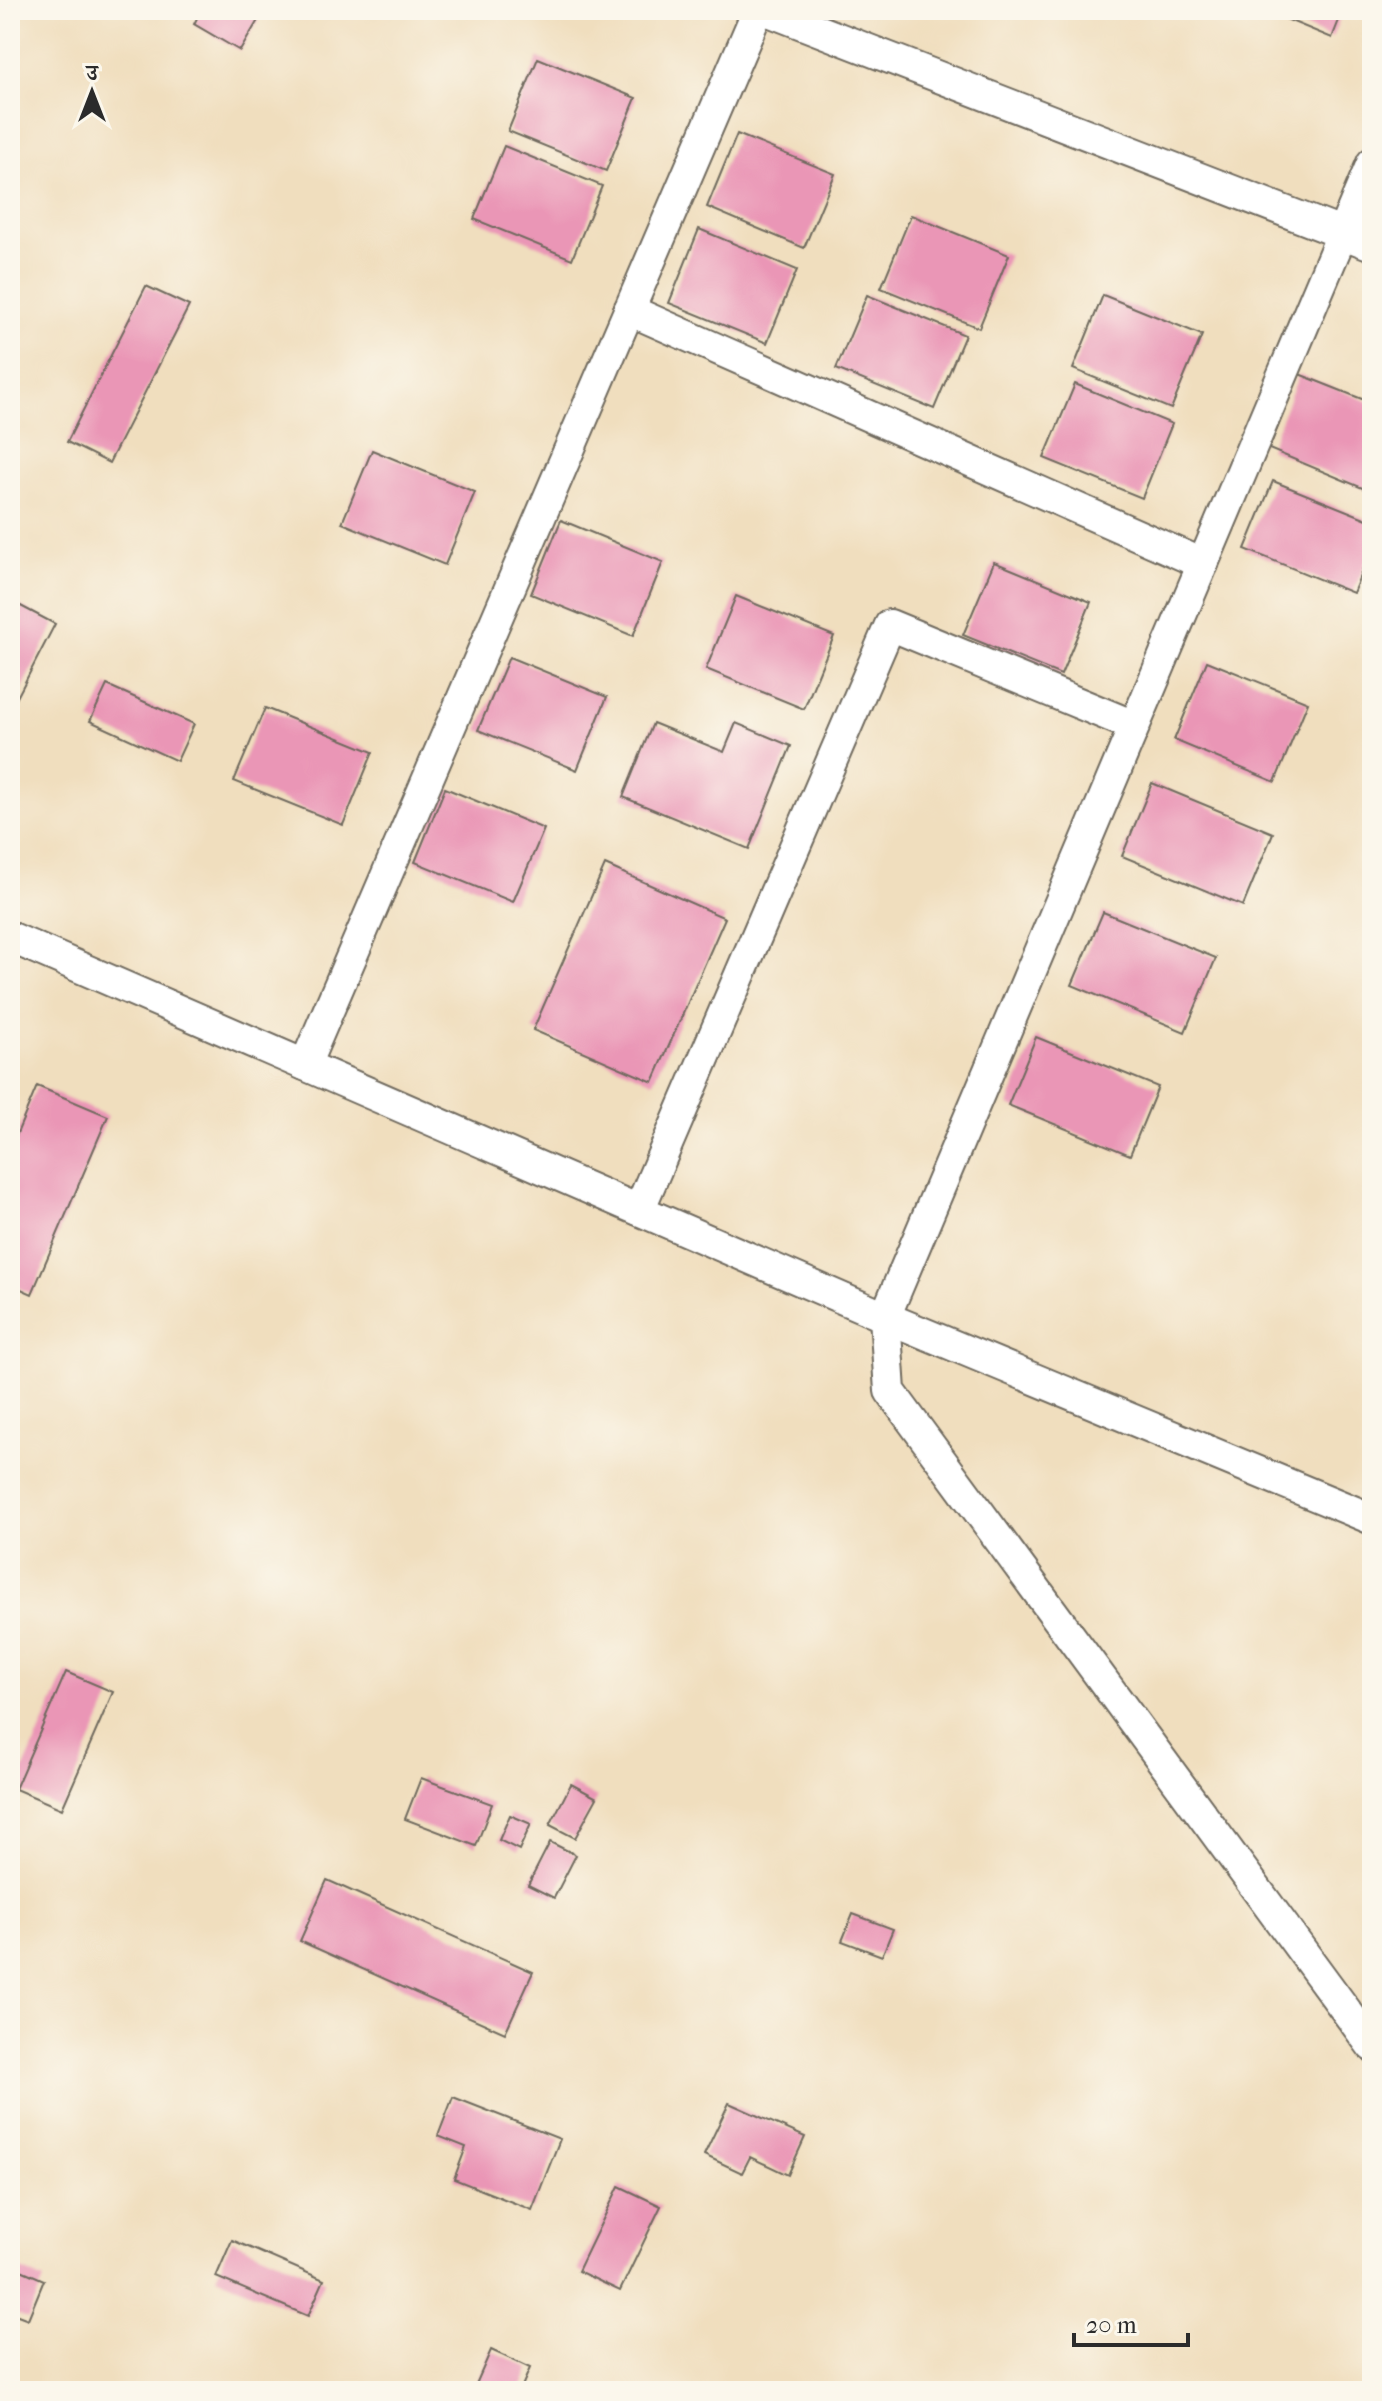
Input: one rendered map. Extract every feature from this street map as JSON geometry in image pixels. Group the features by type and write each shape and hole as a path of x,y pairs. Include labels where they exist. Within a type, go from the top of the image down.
{"street":[{"path":"305,1065 758,10"},
{"path":"766,10 1372,245"},
{"path":"1372,163 885,1317 890,1391 1372,2046"},
{"path":"629,310 1203,564"},
{"path":"639,1210 890,625 1134,726"},
{"path":"10,937 885,1317 1372,1519"}],"building":[{"path":"201,10 264,10 240,51 194,24"},
{"path":"1264,10 1343,10 1332,38"},
{"path":"538,58 636,98 606,171 508,131"},
{"path":"737,134 835,174 804,248 707,207"},
{"path":"504,146 602,186 572,259 474,219"},
{"path":"911,215 1009,255 979,328 881,288"},
{"path":"699,229 797,270 767,343 669,303"},
{"path":"146,286 189,306 109,463 67,442"},
{"path":"867,295 965,335 934,409 836,369"},
{"path":"1103,295 1202,335 1171,409 1073,369"},
{"path":"1299,374 1372,403 1372,492 1269,449"},
{"path":"1075,384 1172,424 1142,498 1044,458"},
{"path":"372,450 475,492 445,565 342,523"},
{"path":"1273,481 1372,521 1372,546 1353,593 1245,549"},
{"path":"561,520 663,562 633,636 531,594"},
{"path":"994,562 1091,602 1061,675 963,635"},
{"path":"736,596 834,636 804,709 706,669"},
{"path":"15,603 55,624 10,711 10,612"},
{"path":"509,657 607,697 577,770 478,730"},
{"path":"1207,661 1308,702 1275,782 1174,740"},
{"path":"107,685 194,724 177,761 90,721"},
{"path":"265,708 373,752 343,825 234,781"},
{"path":"653,723 724,752 736,723 791,746 749,849 623,797"},
{"path":"1152,783 1273,833 1243,906 1122,856"},
{"path":"445,788 544,829 513,902 415,862"},
{"path":"605,865 725,918 653,1082 533,1030"},
{"path":"1103,912 1216,958 1185,1032 1072,985"},
{"path":"1036,1037 1158,1087 1130,1155 1008,1105"},
{"path":"37,1086 108,1116 32,1294 10,1284 10,1150"},
{"path":"66,1672 113,1692 62,1809 15,1789"},
{"path":"421,1778 492,1804 476,1846 405,1819"},
{"path":"571,1784 597,1798 575,1838 550,1825"},
{"path":"510,1815 531,1824 519,1850 499,1840"},
{"path":"550,1842 576,1855 554,1898 528,1885"},
{"path":"327,1880 533,1972 505,2033 300,1941"},
{"path":"853,1914 893,1929 882,1956 842,1941"},
{"path":"453,2097 560,2139 532,2210 454,2179 466,2147 438,2136"},
{"path":"729,2103 805,2137 788,2175 750,2157 742,2173 704,2155"},
{"path":"619,2186 661,2206 620,2291 578,2271"},
{"path":"232,2240 324,2280 308,2316 216,2277"},
{"path":"12,2266 44,2280 28,2319 10,2312"},
{"path":"491,2350 530,2368 520,2391 473,2391"}]}
